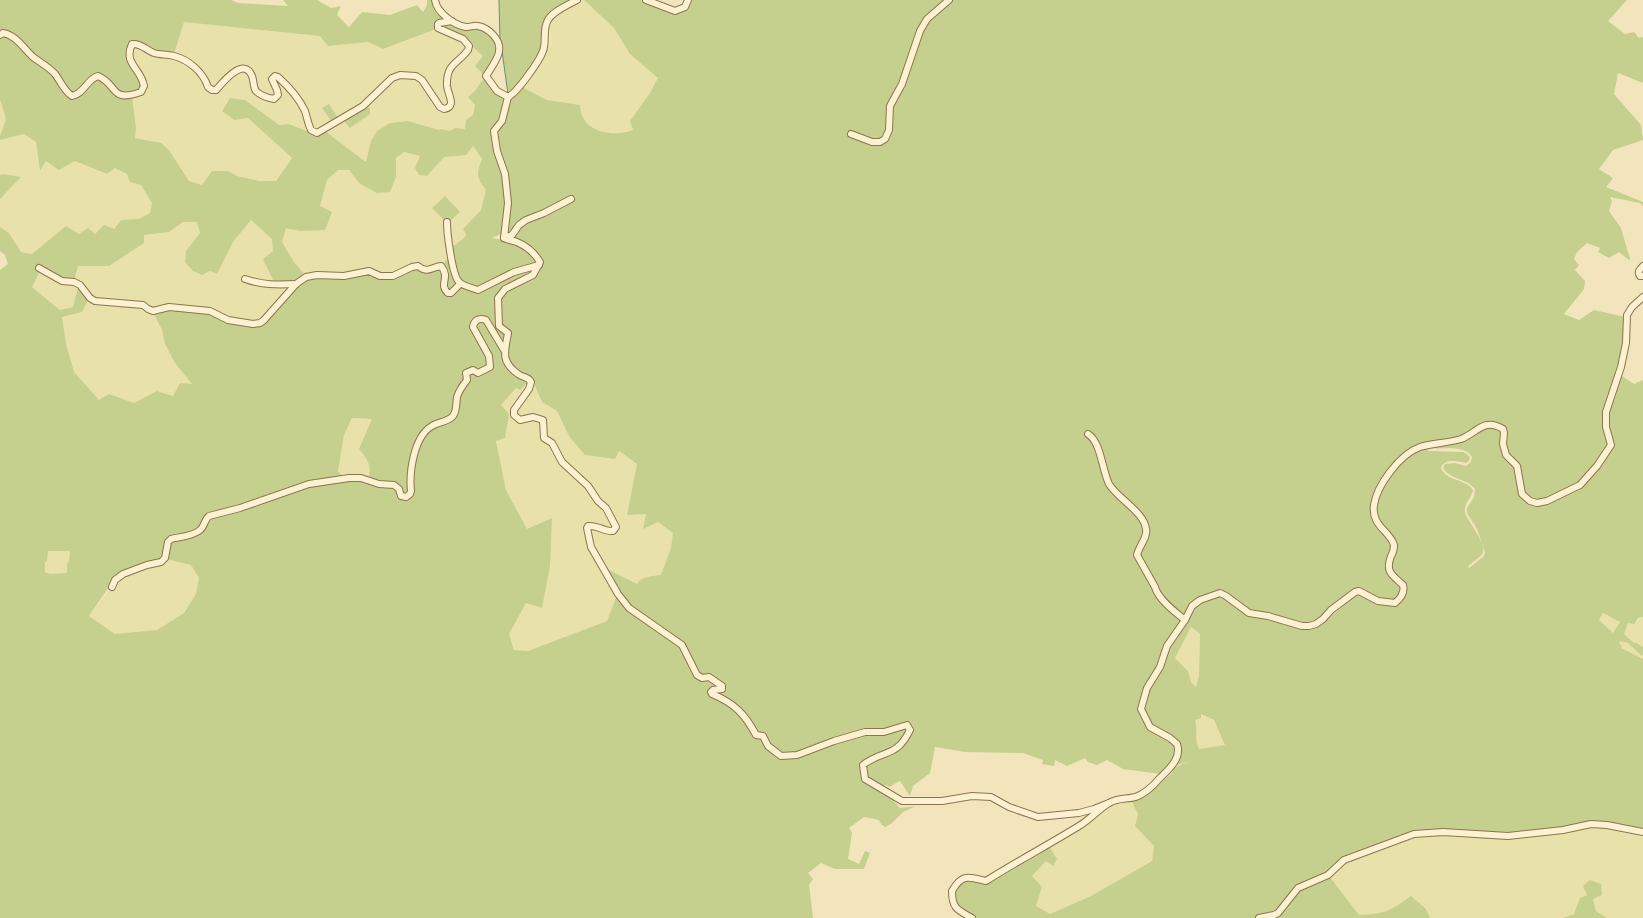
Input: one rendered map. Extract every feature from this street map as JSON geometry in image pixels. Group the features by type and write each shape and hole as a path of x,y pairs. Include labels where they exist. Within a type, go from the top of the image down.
{"street":[{"path":"435,0 439,10 452,21 466,27 478,26 492,34 498,42 500,52 486,76 497,91 508,97"},
{"path":"504,238 508,203 506,174 498,151 494,131 502,121 508,97 515,93 525,80 543,51 545,28 549,19 577,0"},
{"path":"646,0 675,11 685,7 688,0"},
{"path":"851,134 872,142 880,142 885,139 889,130 890,106 902,84 920,31 927,19 949,0"},
{"path":"0,35 3,33 10,35 34,58 47,66 56,75 68,94 72,96 77,95 92,78 98,76 104,78 120,96 141,92 144,86 143,79 130,61 129,51 132,44 184,60 196,68 212,90 216,90 238,69 243,69 249,70 252,75 255,90 262,96 274,99 278,96 272,79 274,76 278,77 300,100 311,130 317,133 363,106 392,78 400,75 416,76 422,80 440,107 448,108 451,105 448,86 450,67 468,50 468,46 462,39 438,28 439,23 452,21"},
{"path":"504,238 512,235 519,225 526,220 571,199"},
{"path":"448,222 447,235 456,278 460,284 478,290 514,272 540,265"},
{"path":"504,238 518,242 535,255 540,265"},
{"path":"504,350 508,333 499,326 498,298 506,289 533,275 540,265"},
{"path":"38,268 62,281 74,282 80,285 90,298 95,301 142,305 148,310 169,307 210,311 228,320 253,324 264,320 296,284 306,277 317,275 344,276 369,271 380,276 393,276 412,267 418,266 423,270 428,270 441,266 446,271 443,286 448,293 451,293 460,284"},
{"path":"1643,266 1639,272 1640,276 1643,276"},
{"path":"245,279 266,285 296,284"},
{"path":"112,587 115,580 123,574 161,562 165,558 168,542 171,539 201,530 209,516 240,508 309,484 361,478 379,484 394,485 399,490 401,496 406,497 410,494 411,490 411,464 422,434 432,426 449,420 453,416 457,396 467,380 466,373 473,370 478,373 490,367 489,356 473,328 479,319 486,320 504,350 508,365 519,376 527,377 531,382 529,389 514,410 514,415 520,420 533,417 543,420 544,438 552,443 562,462 588,486 613,520 616,527 613,531 605,531 598,526 588,526 586,534 590,547 618,594 629,608 682,645 694,671 702,678 709,677 722,686 721,690 713,690 712,694 728,701 737,708 756,735 763,736 768,746 777,754 781,756 797,755 865,732 884,732 907,726 910,730 904,742 892,752 869,760 863,765 865,779 902,801 942,801 972,796 991,797 1010,808 1038,817 1078,813 1094,809 1118,798 1136,797 1146,792 1175,763 1177,744 1150,727 1140,709 1147,688 1160,667 1167,646 1192,606 1200,600 1220,593 1249,613 1268,616 1302,626 1316,624 1355,592 1359,591 1378,601 1395,603 1403,594 1404,587 1389,571 1388,567 1394,550 1393,544 1377,522 1374,515 1374,504 1382,483 1409,452 1421,447 1462,438 1480,426 1491,424 1503,429 1506,455 1517,466 1522,494 1530,501 1537,504 1547,501 1580,485 1597,466 1611,445 1606,427 1606,412 1621,367 1626,343 1627,315 1629,310 1643,297"},
{"path":"1088,434 1094,440 1111,486 1144,523 1147,532 1137,555 1155,587 1156,593 1185,620"},
{"path":"972,918 958,910 953,904 952,891 958,883 971,877 986,881 1013,863 1080,825 1109,803"},
{"path":"1259,918 1278,913 1298,888 1328,875 1344,860 1414,834 1443,832 1508,836 1563,830 1591,824 1643,832"}],"shaded area":[{"path":"580,0 584,0 614,28 630,54 658,78 651,93 630,121 633,130 624,133 599,132 580,114 580,105 547,100 522,87 546,44 552,45 550,20"},
{"path":"184,22 320,36 329,46 368,42 383,49 436,29 450,34 465,44 467,49 449,66 449,105 444,108 423,79 400,73 362,104 338,118 329,104 323,108 332,122 317,131 312,129 307,113 274,75 276,91 274,97 268,96 257,89 244,67 215,88 209,86 207,80 174,54"},
{"path":"470,44 483,56 485,76 469,97 475,105 473,115 466,129 451,132 408,121 377,131 371,141 367,162 325,131 343,120 350,128 370,109 367,104 393,80 409,76 421,82 431,98 449,110 449,86 452,68"},
{"path":"133,46 184,62 194,69 212,92 238,71 248,72 253,91 275,101 274,80 277,79 298,101 309,132 289,124 279,125 245,100 230,98 222,111 234,120 248,118 292,158 276,181 259,181 237,176 228,171 202,185 189,181 169,150 161,143 135,138 136,128 132,97 131,60"},
{"path":"0,101 6,119 0,136"},
{"path":"24,134 36,142 40,171 46,161 75,161 106,174 115,168 127,174 131,182 141,185 152,203 151,213 139,220 121,220 114,229 95,234 79,234 66,226 32,254 21,252 9,233 0,227 0,199 20,177 0,175 0,140"},
{"path":"473,146 482,159 477,172 478,179 486,190 481,210 463,229 466,234 464,238 452,247 449,222 459,212 446,222 450,256 442,265 392,274 305,275 294,262 282,242 286,227 300,231 320,206 327,180 338,169 349,170 360,184 396,177 396,158 404,152 421,156 466,155"},
{"path":"251,220 272,239 273,251 263,259 274,282 259,282 245,276 243,280 258,286 292,286 259,321 228,318 211,309 170,305 153,309 143,304 96,299 91,297 81,284 74,281 78,266 109,266 144,243 144,235 169,232 183,222 198,222 200,233 186,251 185,262 193,271 202,275 210,271 217,274 233,242"},
{"path":"40,271 78,287 73,307 61,310 32,287"},
{"path":"88,300 142,307 153,312 162,330 165,344 175,363 193,385 173,396 157,391 134,403 109,394 99,400 73,372 62,317 82,312"},
{"path":"532,379 542,402 557,411 569,436 618,451 637,464 627,514 646,514 643,528 658,522 673,533 671,548 661,575 649,576 640,580 637,584 605,568 592,547 589,528 612,533 614,518 563,461 545,437 546,423 518,417 516,411"},
{"path":"529,381 530,383 519,401 516,419 539,419 550,443 605,510 614,528 585,528 585,534 589,549 617,595 607,621 528,651 514,650 509,634 526,603 542,608 552,518 527,529 506,490 496,441 505,438 501,405 516,388"},
{"path":"352,418 372,419 368,459 371,472 368,478 343,477 338,471 344,435"},
{"path":"70,550 67,574 44,572 48,551"},
{"path":"166,559 191,565 199,578 196,594 184,613 157,630 115,634 89,616 119,578"},
{"path":"1603,613 1620,621 1613,633 1599,620"},
{"path":"1643,617 1643,647 1634,643 1624,634 1628,623"},
{"path":"1190,627 1200,634 1199,676 1196,687 1191,682 1188,671 1175,658"},
{"path":"1620,641 1628,643 1643,655 1643,659 1621,648 1618,643"},
{"path":"1200,714 1214,721 1226,745 1199,749 1195,740 1197,728 1195,720"},
{"path":"1131,800 1138,814 1135,826 1154,846 1152,861 1091,896 1050,914 1036,906 1042,887 1032,876 1046,861 1053,866 1049,846 1110,805 1119,801"},
{"path":"1591,826 1643,834 1643,918 1607,918 1596,911 1593,898 1587,895 1580,898 1574,914 1563,918 1430,918 1426,909 1411,896 1394,909 1375,914 1359,915 1329,876 1345,862 1414,836"}],"green space":[{"path":"0,0 231,0 238,3 288,6 283,0 317,0 331,8 341,6 337,15 349,27 362,12 390,15 417,5 423,12 427,5 427,0 434,0 448,20 436,29 383,49 368,42 328,46 320,36 184,22 174,54 153,51 138,42 127,50 128,61 143,86 140,91 121,94 98,74 72,95 25,46 0,33"},
{"path":"499,0 573,0 547,18 542,51 524,79 508,95 499,32"},
{"path":"584,0 641,0 675,13 687,8 690,0 946,0 926,18 919,30 901,83 888,105 887,130 883,138 873,141 849,132 848,135 872,144 886,140 891,131 892,106 904,85 928,20 951,0 1627,0 1608,21 1625,34 1634,32 1639,38 1643,37 1643,83 1618,73 1614,94 1641,125 1643,140 1613,150 1599,169 1613,178 1606,187 1643,202 1643,206 1640,203 1610,197 1612,201 1609,211 1621,228 1630,259 1619,252 1609,258 1598,252 1600,248 1587,243 1577,252 1574,259 1579,265 1575,270 1585,281 1584,289 1564,314 1579,320 1594,310 1625,317 1619,367 1604,411 1603,427 1608,445 1595,466 1582,479 1560,493 1540,499 1534,499 1526,494 1520,466 1508,451 1506,431 1502,425 1497,423 1483,423 1463,435 1421,443 1408,449 1378,486 1370,508 1371,516 1377,528 1386,538 1391,548 1385,567 1388,575 1400,586 1398,594 1394,600 1379,599 1360,588 1354,589 1315,621 1302,623 1269,613 1251,610 1220,590 1197,598 1183,617 1158,592 1140,557 1137,558 1153,588 1154,594 1169,611 1181,620 1163,646 1157,666 1144,687 1138,709 1147,729 1175,745 1172,761 1161,774 1123,769 1107,760 1097,765 1088,762 1085,758 1067,766 1055,760 1054,766 1042,764 1043,760 1023,753 965,752 935,747 930,773 913,786 910,796 900,781 889,787 886,785 881,787 867,778 865,766 876,759 894,752 904,744 910,733 911,726 904,723 884,730 865,731 833,739 797,753 781,754 769,745 764,735 758,734 740,709 728,700 713,693 723,690 724,686 710,676 699,674 683,644 630,607 605,568 637,584 644,578 661,575 671,548 673,533 658,522 643,529 646,514 627,515 637,464 619,451 615,459 585,455 569,436 557,411 542,402 532,379 520,374 509,365 506,350 509,333 501,325 500,298 535,275 542,262 527,247 508,238 513,236 520,226 526,222 545,215 568,202 567,200 543,212 525,218 518,223 511,233 505,236 509,203 507,174 499,151 496,132 504,122 510,98 522,87 547,100 580,105 586,121 599,131 607,133 625,132 633,130 630,121 658,78 630,54 614,28"},
{"path":"451,23 466,29 478,27 491,35 496,42 498,51 485,76 475,66 483,56 463,38 439,26"},
{"path":"3,35 9,36 33,59 46,67 67,95 72,98 80,94 91,82 98,78 107,84 114,93 124,97 132,97 136,128 135,138 161,143 169,150 189,181 202,185 212,171 228,171 237,176 259,181 276,181 292,158 248,118 234,120 222,111 230,98 245,100 279,125 289,124 317,135 325,131 366,162 371,141 377,131 390,123 408,121 439,130 465,129 466,120 473,115 475,105 468,97 475,91 485,76 494,89 506,98 500,120 493,131 495,147 503,172 505,196 501,234 492,238 517,243 534,256 538,264 514,270 478,288 461,282 457,277 452,247 464,238 466,234 463,229 481,210 486,190 478,176 482,159 473,146 466,155 444,157 427,176 419,175 415,168 420,156 404,152 396,158 396,177 390,192 377,193 360,184 349,170 338,170 327,180 320,206 332,212 325,230 300,231 286,228 282,242 294,262 305,275 295,282 274,282 263,259 273,251 272,239 251,220 233,242 217,274 210,271 202,275 193,271 185,262 186,251 200,233 197,222 183,222 169,232 144,235 144,243 109,266 78,266 74,281 63,279 37,266 40,271 32,287 60,310 73,307 78,287 88,300 82,312 62,317 66,344 74,372 99,400 109,394 134,403 157,391 173,396 180,383 192,384 175,363 165,344 162,330 153,312 169,309 210,313 227,321 260,325 297,285 307,279 345,277 369,273 380,278 393,278 412,268 428,272 441,268 445,276 442,291 447,295 452,295 461,286 478,292 515,273 536,268 532,273 505,288 497,297 498,327 506,334 503,346 487,318 479,317 473,322 473,333 485,353 489,366 478,371 468,370 465,372 466,380 460,387 452,415 431,424 421,433 409,463 408,493 406,495 403,494 397,485 368,478 369,466 359,449 372,419 352,418 344,435 338,471 343,477 309,483 240,506 208,514 205,516 200,528 166,541 165,553 160,561 146,563 117,575 89,616 115,634 157,630 184,613 196,594 199,578 191,565 166,559 168,546 172,541 201,532 210,517 241,509 309,486 349,480 360,479 378,485 394,487 400,497 406,499 411,496 413,464 424,435 433,427 454,418 462,389 468,381 468,373 473,372 478,375 492,367 491,355 475,327 477,322 483,320 502,351 506,366 519,378 529,381 520,390 516,388 501,405 509,414 505,438 496,441 506,490 527,529 552,518 550,566 542,608 526,603 509,634 514,650 528,651 607,621 617,595 628,609 680,646 696,677 702,680 709,679 721,687 712,688 710,691 711,696 736,709 754,734 762,738 767,747 780,758 797,757 866,734 885,733 907,727 906,736 899,745 862,765 864,780 891,798 900,808 916,806 903,812 885,827 879,820 864,817 849,828 852,833 848,859 859,864 865,851 870,853 864,869 835,869 821,863 808,873 813,879 809,885 813,918 0,918 0,270 8,264 5,255 0,251 0,227 9,233 21,252 32,254 66,226 79,234 88,228 95,234 104,225 114,229 121,220 139,219 150,213 152,203 141,185 130,182 127,174 115,168 107,174 75,161 59,170 46,161 40,171 36,142 24,134 0,140 6,119 0,101 0,37","holes":["48,551 70,551 67,573 50,574 45,572"]},
{"path":"329,104 338,118 332,122 322,108"},
{"path":"367,104 370,114 350,128 343,120"},
{"path":"0,175 21,177 0,199"},
{"path":"445,196 460,212 449,222 446,222 432,208"},
{"path":"450,256 458,284 448,291 447,275 442,265"},
{"path":"1622,376 1634,384 1643,380 1643,617 1638,618 1634,624 1628,623 1624,634 1634,643 1643,647 1643,655 1628,643 1620,641 1619,643 1622,646 1621,648 1643,659 1643,831 1607,824 1508,835 1425,831 1343,859 1327,874 1297,887 1277,912 1254,918 977,918 960,908 954,901 957,889 963,882 972,881 984,884 1049,846 1057,859 1053,866 1046,861 1032,876 1042,887 1036,906 1050,914 1091,896 1152,861 1154,846 1135,826 1138,814 1131,800 1148,794 1171,774 1175,767 1188,762 1177,765 1181,753 1181,743 1152,725 1144,708 1168,648 1194,608 1201,602 1219,596 1268,619 1301,629 1318,627 1359,594 1381,604 1396,606 1406,591 1406,584 1392,570 1391,563 1397,550 1377,514 1377,505 1384,485 1410,454 1426,449 1429,451 1464,452 1470,457 1466,463 1448,461 1443,465 1441,468 1447,476 1465,483 1473,490 1465,506 1465,512 1482,542 1477,529 1467,513 1467,508 1474,497 1475,489 1472,485 1450,475 1443,468 1445,464 1455,463 1466,466 1471,462 1472,457 1464,450 1429,448 1446,444 1481,429 1491,427 1501,431 1501,445 1515,467 1519,495 1528,503 1537,506 1548,504 1581,487 1599,468 1614,445 1609,426 1609,412","holes":["1482,544 1485,552 1484,556 1469,568 1468,566 1483,552","1603,613 1620,622 1613,633 1599,620","1191,627 1200,634 1199,676 1196,687 1191,682 1188,671 1175,658","1201,714 1214,720 1225,745 1199,749 1196,741 1195,720 1201,718"]},
{"path":"1329,876 1359,915 1387,911 1411,896 1426,909 1430,918 1268,918 1300,890"},
{"path":"1590,880 1601,884 1602,895 1593,899 1596,911 1607,918 1563,918 1574,914 1580,898 1587,895 1583,886"}],"waterway":[{"path":"499,0 500,40"},
{"path":"502,51 508,94"}]}
